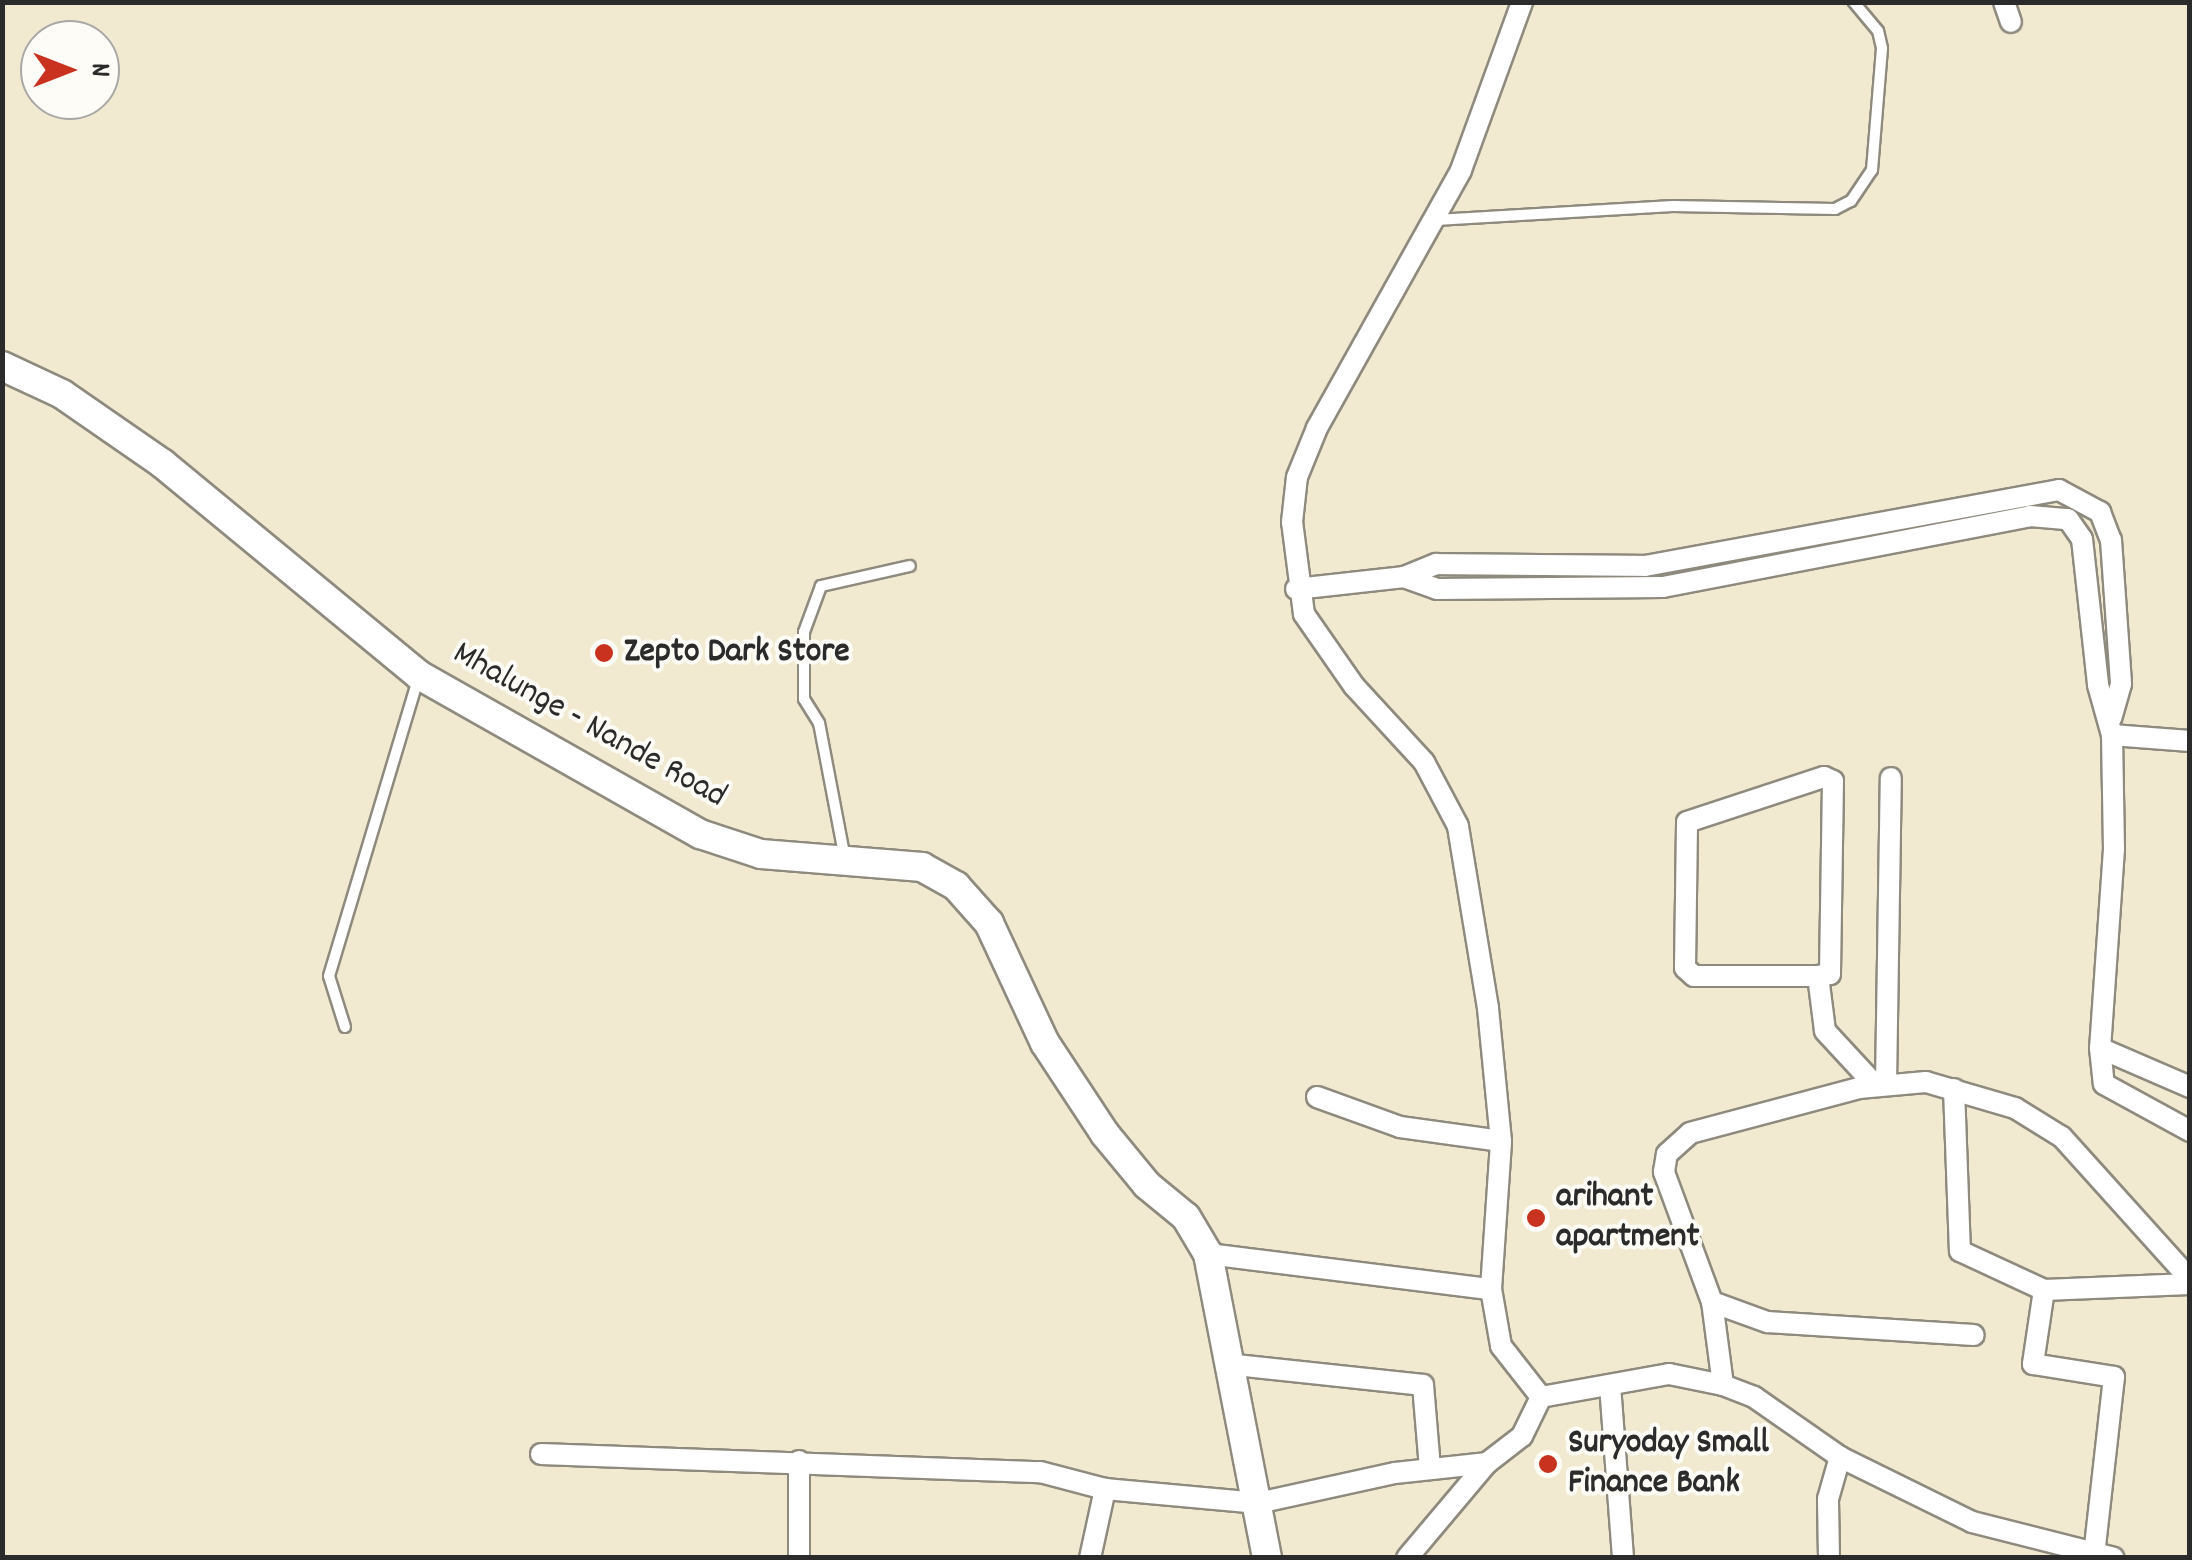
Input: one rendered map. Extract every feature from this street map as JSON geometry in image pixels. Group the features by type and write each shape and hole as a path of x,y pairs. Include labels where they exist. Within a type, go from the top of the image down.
{"main road":[{"name":"Mhalunge - Nande Road","path":"2,366 62,394 163,464 419,675 700,834 761,854 846,865 922,867 956,886 989,923 1044,1044 1105,1134 1148,1186 1186,1217 1208,1254 1268,1558"}],"street":[{"path":"1522,2 1461,170 1336,393 1297,478 1296,590 1304,614 1354,686 1424,762 1458,826 1488,1008 1500,1141 1491,1289 1502,1346 1541,1397"},
{"path":"1296,590 1404,577 1436,564 1645,566 2058,490 2100,512 2111,540 2121,684 2112,726 2114,848 2100,1048 2104,1084 2190,1130"},
{"path":"1404,577 1436,590 1663,587 2058,514 2082,539 2098,685 2112,726"},
{"path":"2112,726 2190,741"},
{"path":"1824,777 1834,781 1830,974 1818,976 1694,976 1684,968 1688,822 1824,777"},
{"path":"1880,1084 1890,778"},
{"path":"1818,976 1825,1032 1880,1084"},
{"path":"2100,1048 2190,1087"},
{"path":"1723,1385 1712,1302 1664,1172 1678,1139 1880,1084 1954,1089 2015,1108 2062,1137 2190,1282"},
{"path":"1954,1089 1960,1251 2044,1290 2190,1282"},
{"path":"1317,1097 1400,1127 1500,1141"},
{"path":"1208,1254 1491,1289"},
{"path":"1541,1397 1669,1374 1723,1385 1754,1398 1840,1457 1972,1522 2104,1556 2114,1377 2033,1364 2044,1290"},
{"path":"1712,1302 1766,1322 1974,1335"},
{"path":"1227,1364 1423,1385 1430,1470"},
{"path":"1610,1384 1623,1558"},
{"path":"1407,1558 1487,1463 1522,1436 1541,1397"},
{"path":"541,1454 1040,1472 1105,1489 1258,1503 1487,1463"},
{"path":"1829,1558 1828,1499 1840,1457"},
{"path":"799,1558 800,1461"},
{"path":"1090,1558 1105,1489"}],"lane":[{"path":"1436,220 1673,206 1835,209 1851,201 1872,170 1882,48 1878,31 1854,2"},
{"path":"846,865 819,723 804,699 804,632 821,586 910,566"},
{"path":"345,1027 329,976 419,675"}],"place":[{"name":"Zepto Dark Store","path":"604,653"},
{"name":"arihant apartment","path":"1536,1218"},
{"name":"Suryoday Small Finance Bank","path":"1548,1464"}]}
